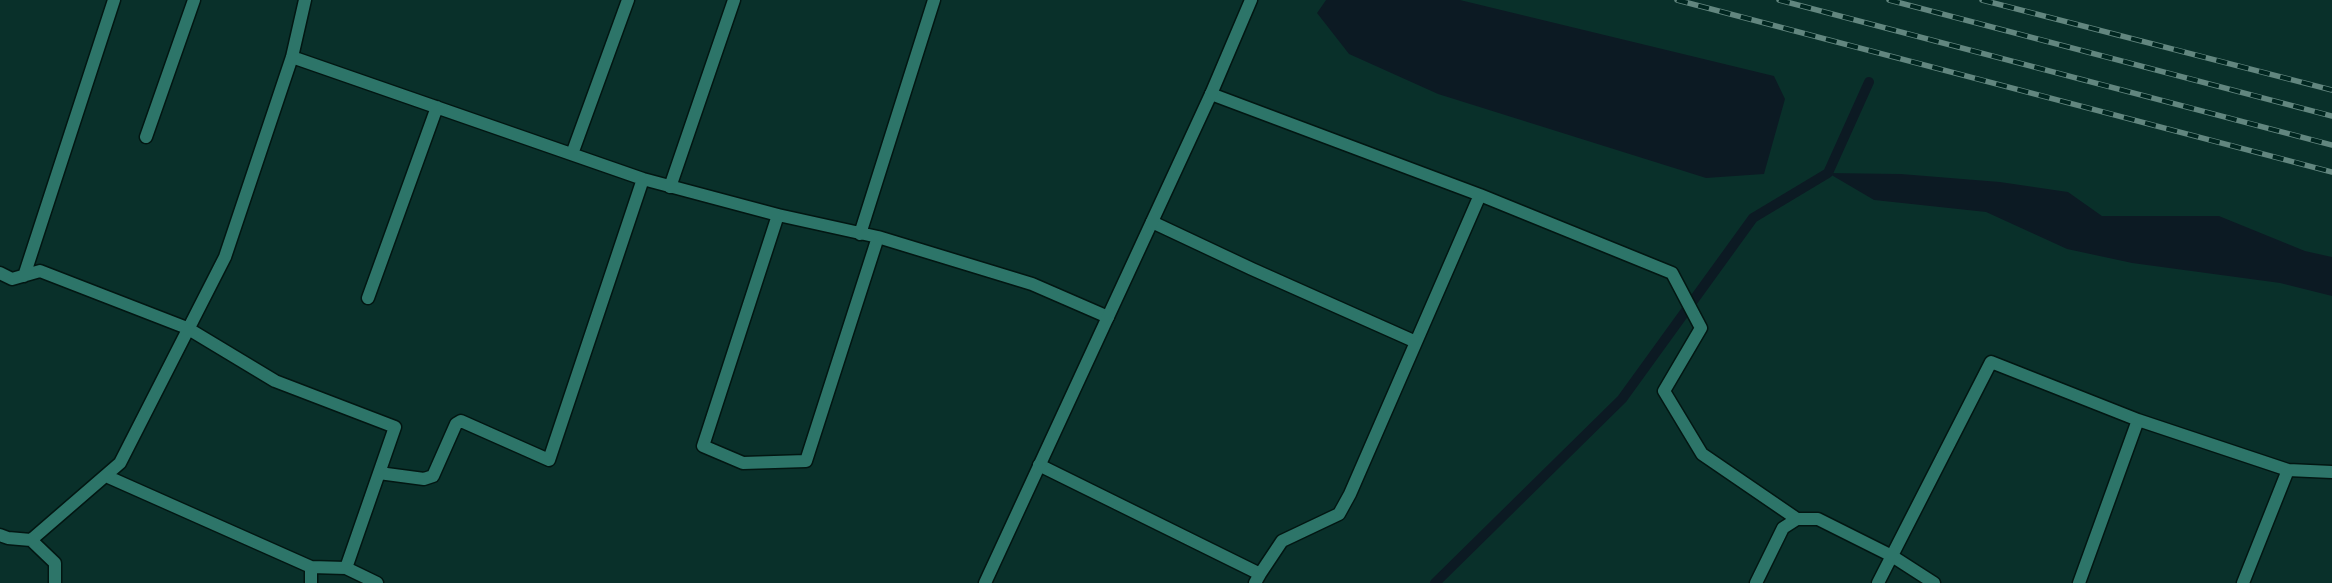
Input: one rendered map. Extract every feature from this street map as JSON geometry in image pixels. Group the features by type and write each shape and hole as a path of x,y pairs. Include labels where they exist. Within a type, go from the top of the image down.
{"street":[{"path":"24,276 114,0"},
{"path":"146,137 194,0"},
{"path":"30,540 120,463 225,257 292,57 305,0"},
{"path":"572,154 628,0"},
{"path":"670,186 734,0"},
{"path":"860,234 934,0"},
{"path":"985,583 1211,94 1251,0"},
{"path":"292,57 643,179 778,215 878,237 1032,284 1108,317"},
{"path":"1211,94 1480,195 1672,274 1700,328 1664,391 1702,454 1797,519"},
{"path":"368,298 437,107"},
{"path":"379,473 424,479 433,476 456,424 461,421 549,460 643,179"},
{"path":"1039,465 1257,578 1282,541 1339,514 1350,494 1480,195"},
{"path":"778,215 703,446 743,463 806,461 878,237"},
{"path":"1152,222 1416,342"},
{"path":"0,273 12,279 40,271 188,328 275,381 395,427 346,568"},
{"path":"1878,583 1991,362 2138,420 2288,470 2332,472"},
{"path":"2080,583 2138,420"},
{"path":"2242,583 2288,470"},
{"path":"106,476 311,566 346,568 377,583"},
{"path":"1756,583 1782,528 1797,519 1818,519 1892,556 1934,583"},
{"path":"0,535 8,538 30,540 55,563 55,583"},
{"path":"311,566 311,583"}],"water":[{"path":"1326,0 1460,0 1774,76 1785,99 1764,174 1706,178 1438,94 1349,54 1317,13"},
{"path":"1828,173 1901,174 2000,182 2068,192 2102,216 2219,216 2305,251 2332,257 2332,296 2280,283 2132,263 2067,249 1986,212 1874,200"}],"waterway":[{"path":"1435,583 1622,399 1753,218 1828,173 1869,82"}],"railway":[{"path":"1677,0 2332,172"},
{"path":"1779,0 2332,145"},
{"path":"1889,0 2332,116"},
{"path":"1982,0 2332,90"}]}
